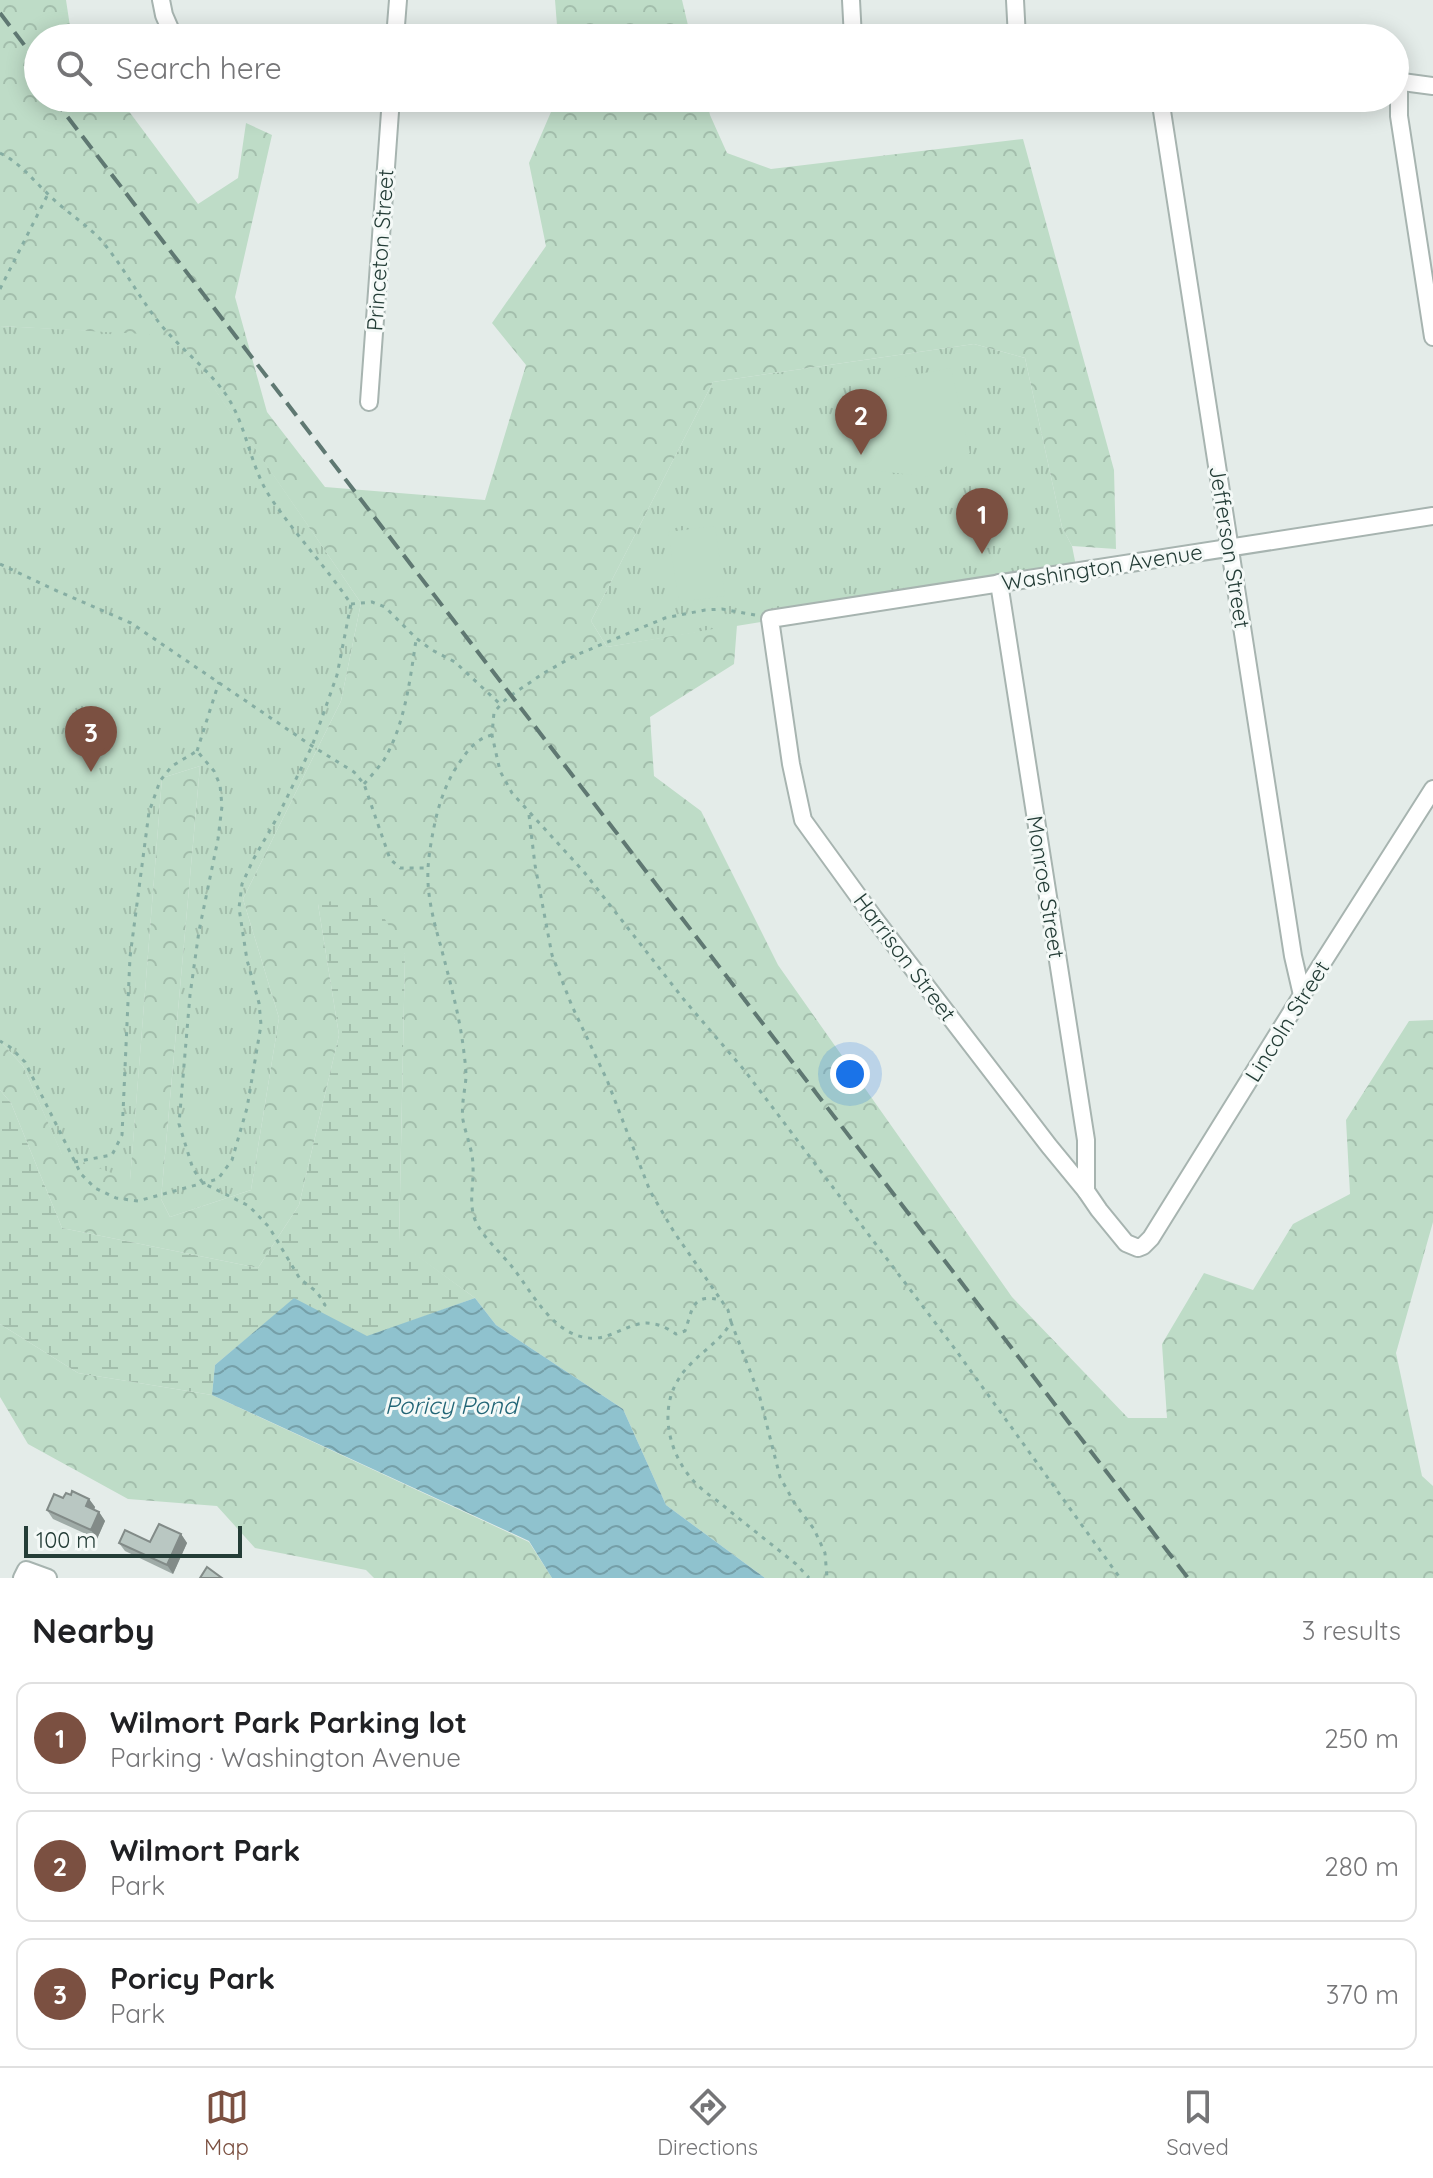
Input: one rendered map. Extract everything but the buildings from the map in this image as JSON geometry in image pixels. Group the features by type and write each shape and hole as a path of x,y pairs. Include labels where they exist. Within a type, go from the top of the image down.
{"street":[{"path":"161,0 168,24"},
{"path":"396,24 398,0"},
{"path":"851,0 852,24"},
{"path":"1015,0 1016,24"},
{"path":"1409,83 1433,86"},
{"name":"Princeton Street","path":"369,402 390,112"},
{"name":"Jefferson Street","path":"1162,112 1293,956 1302,995"},
{"path":"1399,112 1433,337"},
{"name":"Washington Avenue","path":"770,619 1433,516"},
{"name":"Monroe Street","path":"999,583 1086,1140 1086,1191"},
{"name":"Harrison Street","path":"770,619 791,764 803,820 1049,1146 1126,1243 1138,1248"},
{"name":"Lincoln Street","path":"1138,1248 1151,1238 1433,789"},
{"path":"22,1578 26,1570 48,1578"}],"path":[{"path":"0,153 9,157 99,238 159,323 226,395 239,419 268,493 351,604 337,675 312,746 242,884 239,908 261,1025 247,1108 232,1160 218,1179 138,1201 116,1198 95,1188 74,1162 25,1062 0,1041"},
{"path":"0,289 48,195"},
{"path":"0,564 131,623 354,772 364,784 390,859 400,868 428,868"},
{"path":"351,604 372,602 385,607 416,638 455,662 500,704"},
{"path":"770,619 722,609 665,618 560,663 500,704 494,712 492,735 500,771 528,812 584,872 685,1001 745,1071 955,1349 1120,1578"},
{"path":"364,784 383,761 396,735 416,638"},
{"path":"74,1162 112,1155 122,1135 130,957 149,812 160,781 172,766 197,751 219,682"},
{"path":"492,735 482,737 473,745 448,782 435,821 428,868 431,909 465,1055 463,1118 473,1167 472,1213 478,1226 540,1305 574,1335 594,1338 614,1335 634,1325 654,1323 676,1334 685,1331 691,1309 699,1300 721,1300"},
{"path":"197,751 214,771 220,785 222,806 190,995 179,1124 193,1169 203,1183 249,1206 269,1227 300,1279 317,1292 325,1305 319,1312"},
{"path":"528,812 552,955 607,1080 650,1191 674,1232 728,1310 759,1394 780,1477 814,1529 825,1553 827,1578"},
{"path":"731,1322 725,1334 693,1360 676,1382 669,1407 669,1435 678,1459 692,1480 809,1578"}],"green space":[{"path":"0,0 66,0 70,24 24,24 24,112 129,112 198,204 238,178 246,123 272,135 235,297 267,412 325,487 485,500 526,365 492,323 546,246 529,163 551,112 709,112 727,153 771,169 1023,139 1114,470 1116,549 1072,546 1062,527 1025,358 974,344 713,382 591,621 607,647 737,625 734,664 650,717 654,776 701,811 778,965 1012,1297 1128,1418 1167,1418 1162,1344 1204,1273 1253,1290 1293,1224 1350,1194 1346,1120 1409,1021 1433,1020 1433,1222 1396,1353 1422,1476 1433,1486 1433,1578 765,1578 666,1505 623,1409 496,1325 475,1298 399,1243 405,954 318,904 339,1035 299,1205 258,1268 62,1228 11,1103 0,1090 0,1041 23,1066 62,1154 130,1180 162,778 200,766 161,1199 170,1217 251,1190 279,1018 243,899 341,701 361,603 178,336 0,326"},
{"path":"555,0 682,0 688,24 557,24"},
{"path":"0,326 178,335 361,603 341,701 243,899 279,1018 251,1190 170,1217 161,1199 200,766 162,778 130,1181 62,1155 23,1066 0,1041"},
{"path":"974,344 1025,358 1062,527 1072,546 1077,571 607,647 591,621 713,382"},
{"path":"951,368 970,453 928,477 871,470 847,428 854,386"},
{"path":"715,526 725,596 679,602 668,532"},
{"path":"370,893 405,954 399,1242 475,1298 367,1337 294,1299 215,1365 212,1395 78,1373 0,1324 0,1090 11,1103 62,1228 258,1268 299,1205 339,1035 318,904"},
{"path":"0,1324 78,1373 212,1395 529,1542 552,1578 374,1578 366,1570 255,1548 217,1506 128,1499 28,1444 0,1397"}],"water":[{"name":"Poricy Pond","path":"294,1298 367,1336 475,1298 496,1325 623,1409 666,1505 765,1578 552,1578 529,1541 212,1395 215,1365"}],"railway":[{"path":"0,13 24,45"},
{"path":"64,112 1188,1578"}],"place":[{"name":"Wilmort Park","path":"861,455"},
{"name":"Wilmort Park Parking lot","path":"982,554"},
{"name":"Poricy Park","path":"91,772"}]}
